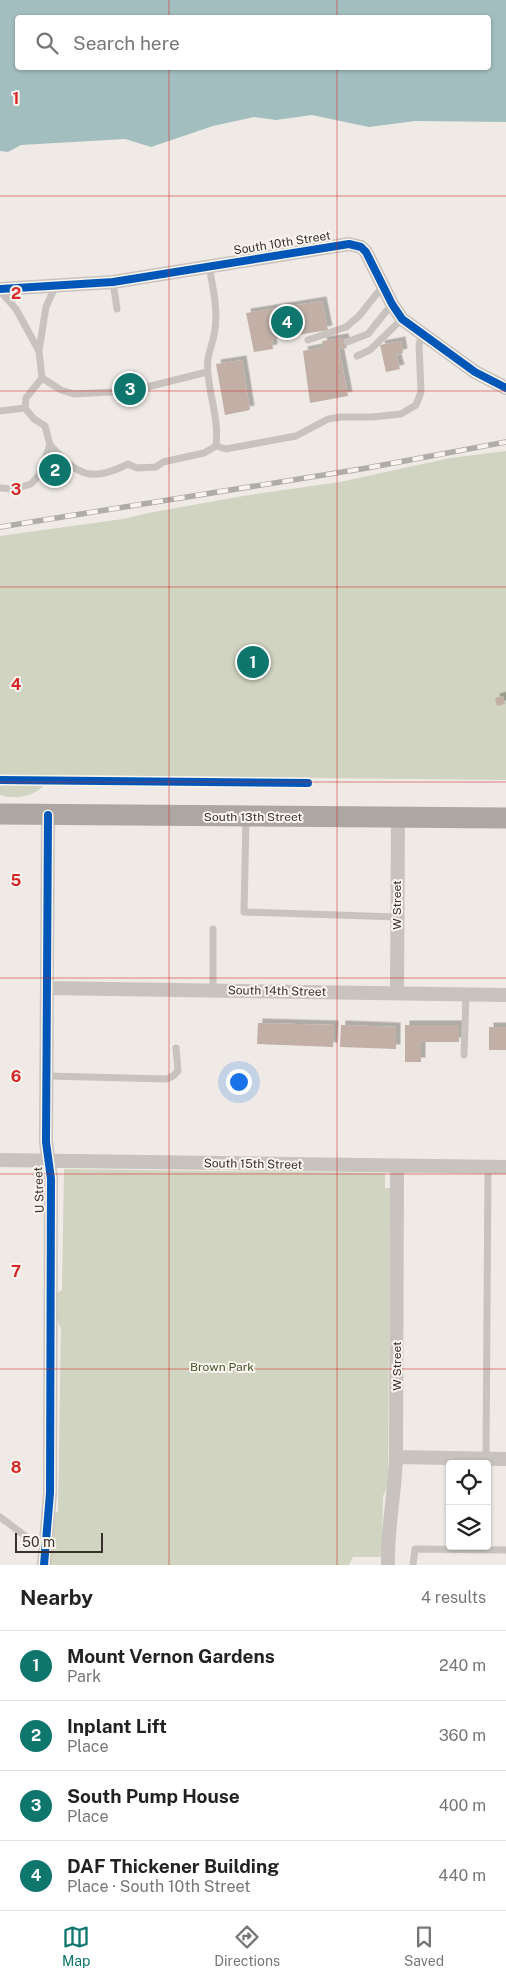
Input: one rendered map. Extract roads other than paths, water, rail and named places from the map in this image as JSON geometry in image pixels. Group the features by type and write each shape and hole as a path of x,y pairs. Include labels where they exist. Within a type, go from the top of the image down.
{"main road":[{"name":"South 13th Street","path":"0,814 506,818"}],"street":[{"name":"South 10th Street","path":"0,290 113,282 355,244 366,252 392,304 402,319 486,379 506,388"},
{"name":"U Street","path":"44,1565 50,1492 51,1179 46,1142 48,815"},
{"name":"W Street","path":"397,993 398,817"},
{"name":"South 14th Street","path":"47,988 506,995"},
{"name":"South 15th Street","path":"0,1160 506,1168"},
{"name":"W Street","path":"388,1565 396,1457 397,1166"},
{"path":"396,1457 506,1459"}],"lane":[{"path":"209,266 215,302 215,318 214,335 208,354 208,372 218,428 216,446"},
{"path":"113,282 117,309"},
{"path":"308,340 346,327 359,316 383,286"},
{"path":"55,287 46,307 39,351 42,378 26,398 25,408 45,426 50,445 78,471 93,475 107,474 128,464 137,468 156,467 163,462 204,453 216,446 226,449 296,436 328,419 402,414 416,405 421,392 419,345 422,334"},
{"path":"0,290 16,309 39,351"},
{"path":"347,342 368,334 392,304"},
{"path":"357,356 370,350 402,319"},
{"path":"147,386 208,372"},
{"path":"42,378 61,390 74,394 111,392"},
{"path":"0,411 25,408"},
{"path":"0,488 15,489 31,484 39,475 50,445"},
{"path":"246,817 244,912 397,917"},
{"path":"213,990 214,929"},
{"path":"464,1055 466,994"},
{"path":"47,1076 167,1079 178,1071 176,1048"},
{"path":"486,1458 488,1167"},
{"path":"0,1517 32,1541 47,1542"},
{"path":"413,1565 415,1549 506,1550"}],"water":[{"path":"0,0 506,0 506,122 415,121 369,127 312,115 276,120 254,117 213,126 151,147 125,139 21,145 8,152 0,151"}],"railway":[{"path":"0,527 367,468 506,442"}],"place":[{"name":"DAF Thickener Building","path":"287,322"},
{"name":"South Pump House","path":"130,389"},
{"name":"Inplant Lift","path":"55,470"},
{"name":"Mount Vernon Gardens","path":"253,662"}],"park label":[{"name":"Brown Park","path":"222,1367"}]}
